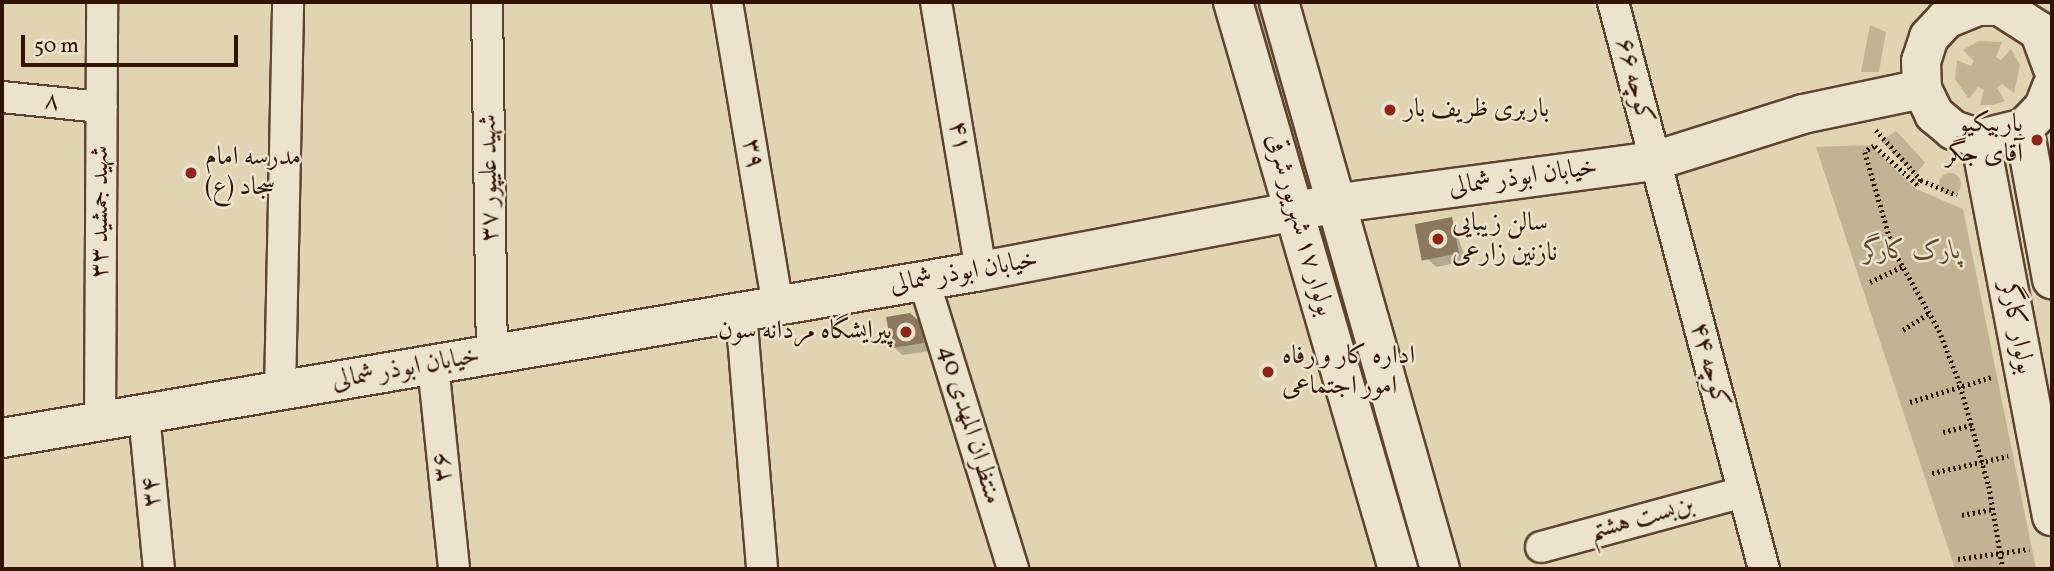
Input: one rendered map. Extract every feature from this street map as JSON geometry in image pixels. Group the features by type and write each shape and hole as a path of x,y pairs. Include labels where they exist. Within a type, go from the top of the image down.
{"street":[{"name":"شهید جمشید ۳۳","path":"100,421 102,2"},
{"path":"281,391 288,2"},
{"name":"شهید علیپور ۳۷","path":"487,2 492,355"},
{"name":"۳۹","path":"727,2 760,309 762,569"},
{"name":"۴۱","path":"936,2 981,271"},
{"name":"بولوار ۱۷ شهریور شرقی","path":"1233,2 1314,208 1360,297 1440,569"},
{"name":"بولوار ۱۷ شهریور شرقی","path":"1279,2 1314,208 1324,309 1398,569"},
{"name":"کوچه ۶۶","path":"1613,2 1654,161"},
{"path":"2052,65 2052,57 2039,31 2000,4 1956,7 1929,37 1921,61 1922,89 1934,114 1953,130 1980,139 2024,128 2044,107 2052,86"},
{"name":"خیابان ابوذر شمالی","path":"2,438 924,281 1314,208 1654,161 1803,114 1922,89"},
{"name":"۸","path":"2,97 102,107"},
{"name":"بولوار کارگر","path":"2024,128 2052,279"},
{"name":"بولوار کارگر","path":"1980,139 2052,516"},
{"name":"کوچه ۴۴","path":"1654,161 1764,569"},
{"name":"منتظران المهدی 40","path":"924,281 1013,569"},
{"path":"1324,309 1360,297"},
{"name":"۳۶","path":"433,365 454,569"},
{"name":"۳۴","path":"144,414 159,569"},
{"name":"بن‌بست هشتم","path":"1541,547 1743,492"}],"path":[{"path":"1881,141 1920,180 1959,196"},
{"path":"1920,180 1917,185 1874,146 1865,152 1902,266 1929,313 1961,387 1982,459 2003,569"},
{"path":"1870,282 1902,266"},
{"path":"1903,330 1929,313"},
{"path":"1910,402 1993,377"},
{"path":"1943,432 1972,425"},
{"path":"1931,473 1982,459 2008,456"},
{"path":"1962,515 1993,509"},
{"path":"1958,559 2029,549"}],"green space":[{"path":"1252,2 1268,2 1304,146 1300,149 1294,149"},
{"path":"1870,25 1886,32 1879,72 1861,72"},
{"path":"1978,41 2002,42 1996,57 2001,60 2011,49 2020,65 2014,93 2002,84 1997,88 2005,101 1980,105 1984,90 1978,87 1969,99 1955,79 1957,60 1971,66 1974,61 1963,50"},
{"path":"1896,131 1925,162 1915,176 1881,141"},
{"name":"پارک کارگر","path":"1870,145 1916,189 1963,209 2036,569 1955,569 1816,147"},
{"path":"1950,173 1958,176 1961,184 1958,192 1950,195 1942,192 1939,184 1942,176"},
{"path":"1344,316 1368,377 1425,569 1410,569"}],"building":[{"name":"سالن زیبایی نازنین زارعی","path":"1452,217 1459,253 1422,261 1415,224"},
{"name":"پیرایشگاه مردانه سون","path":"910,313 920,322 924,343 892,348 886,317"}],"place":[{"name":"باربری ظریف بار","path":"1390,110"},
{"name":"باربیکیو آقای جگر","path":"2037,140"},
{"name":"مدرسه امام سجاد (ع)","path":"191,173"},
{"name":"سالن زیبایی نازنین زارعی","path":"1438,239"},
{"name":"پیرایشگاه مردانه سون","path":"906,332"},
{"name":"اداره کار و رفاه امور اجتماعی","path":"1268,372"}]}
